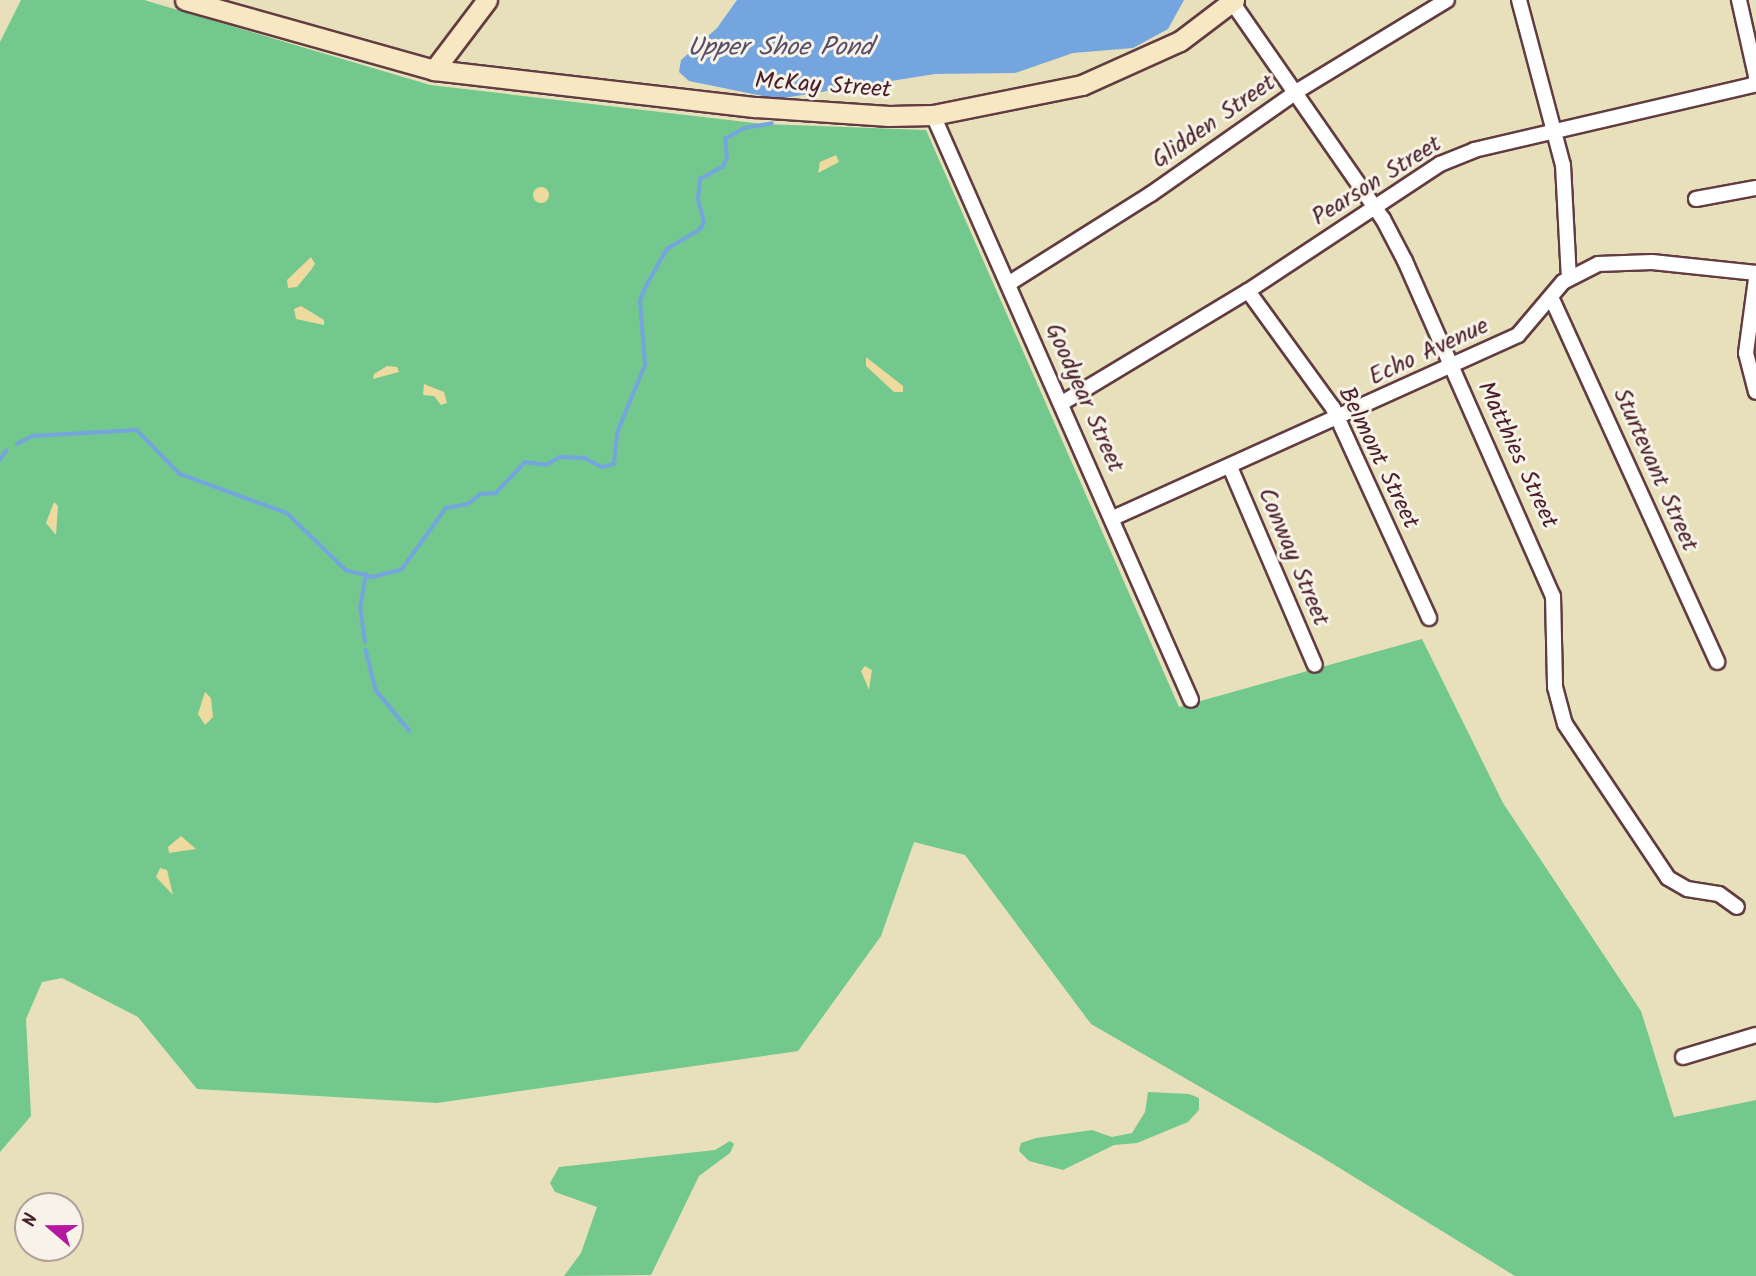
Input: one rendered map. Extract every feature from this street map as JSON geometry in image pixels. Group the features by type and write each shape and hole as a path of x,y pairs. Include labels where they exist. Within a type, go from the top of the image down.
{"main road":[{"name":"McKay Street","path":"185,0 434,70 836,115 933,115 1015,102 1094,80 1180,41 1233,1"},
{"path":"434,70 487,0"}],"street":[{"name":"Glidden Street","path":"1008,284 1151,194 1295,93 1447,0"},
{"path":"1519,0 1553,129 1568,205 1565,243 1569,278"},
{"path":"1739,0 1755,80"},
{"name":"Matthies Street","path":"1233,1 1374,207 1405,261 1553,596 1555,687 1565,724 1668,878 1687,889 1719,894 1737,907"},
{"name":"Pearson Street","path":"1062,403 1248,291 1374,207 1462,155 1553,129 1755,80"},
{"name":"Goodyear Street","path":"933,115 1191,699"},
{"path":"1696,198 1756,188"},
{"name":"Echo Avenue","path":"1113,518 1339,419 1518,335 1569,278 1615,260 1756,273"},
{"path":"1756,279 1746,353 1756,392"},
{"name":"Belmont Street","path":"1248,291 1339,419 1429,618"},
{"name":"Sturtevant Street","path":"1551,297 1717,662"},
{"name":"Conway Street","path":"1230,467 1315,664"},
{"path":"1683,1057 1756,1035"}],"green space":[{"path":"21,0 144,0 430,85 763,124 926,130 1179,707 1422,639 1503,803 1641,1011 1674,1117 1756,1100 1756,1276 1515,1276 1320,1156 1091,1024 965,855 914,842 881,936 798,1051 437,1103 197,1089 138,1017 62,978 42,982 26,1019 31,1116 0,1152 0,42"},
{"path":"1148,1092 1189,1094 1199,1098 1199,1110 1188,1122 1137,1143 1114,1145 1063,1170 1029,1161 1019,1151 1021,1143 1036,1138 1092,1130 1112,1137 1132,1133 1145,1112"},
{"path":"730,1141 734,1144 730,1153 699,1176 651,1275 564,1276 581,1253 597,1207 555,1192 550,1183 559,1167 715,1150"}],"sand":[{"path":"836,155 839,162 818,173 820,162"},
{"path":"538,187 544,187 549,195 547,201 538,203 533,198 533,192"},
{"path":"311,257 315,264 311,270 297,287 288,288 287,280"},
{"path":"301,306 324,320 324,325 296,319 294,309"},
{"path":"866,357 903,386 903,392 894,392 866,366"},
{"path":"387,366 397,367 399,372 373,379 374,374"},
{"path":"424,384 444,392 447,403 441,405 434,396 423,395"},
{"path":"54,502 58,506 56,535 46,523"},
{"path":"865,666 872,670 869,690 861,671"},
{"path":"205,692 211,698 213,717 205,725 198,714"},
{"path":"181,836 196,849 169,853 168,847"},
{"path":"160,868 167,870 173,895 156,877"}],"water":[{"name":"Upper Shoe Pond","path":"737,0 1184,0 1168,29 1133,48 1073,53 1015,73 935,74 777,99 689,81 679,72 681,60 717,28"}],"waterway":[{"path":"17,444 33,436 137,430 180,474 287,513 346,570 373,577 402,569 446,508 468,504 481,494 496,493 525,462 546,465 560,457 585,458 602,467 614,464 617,433 645,365 640,301 645,288 667,249 700,229 704,222 698,199 700,179 723,167 727,157 725,139 745,128 772,123"},
{"path":"0,460 6,451"},
{"path":"365,642 360,608 366,575"},
{"path":"366,650 376,690 409,730"}]}
